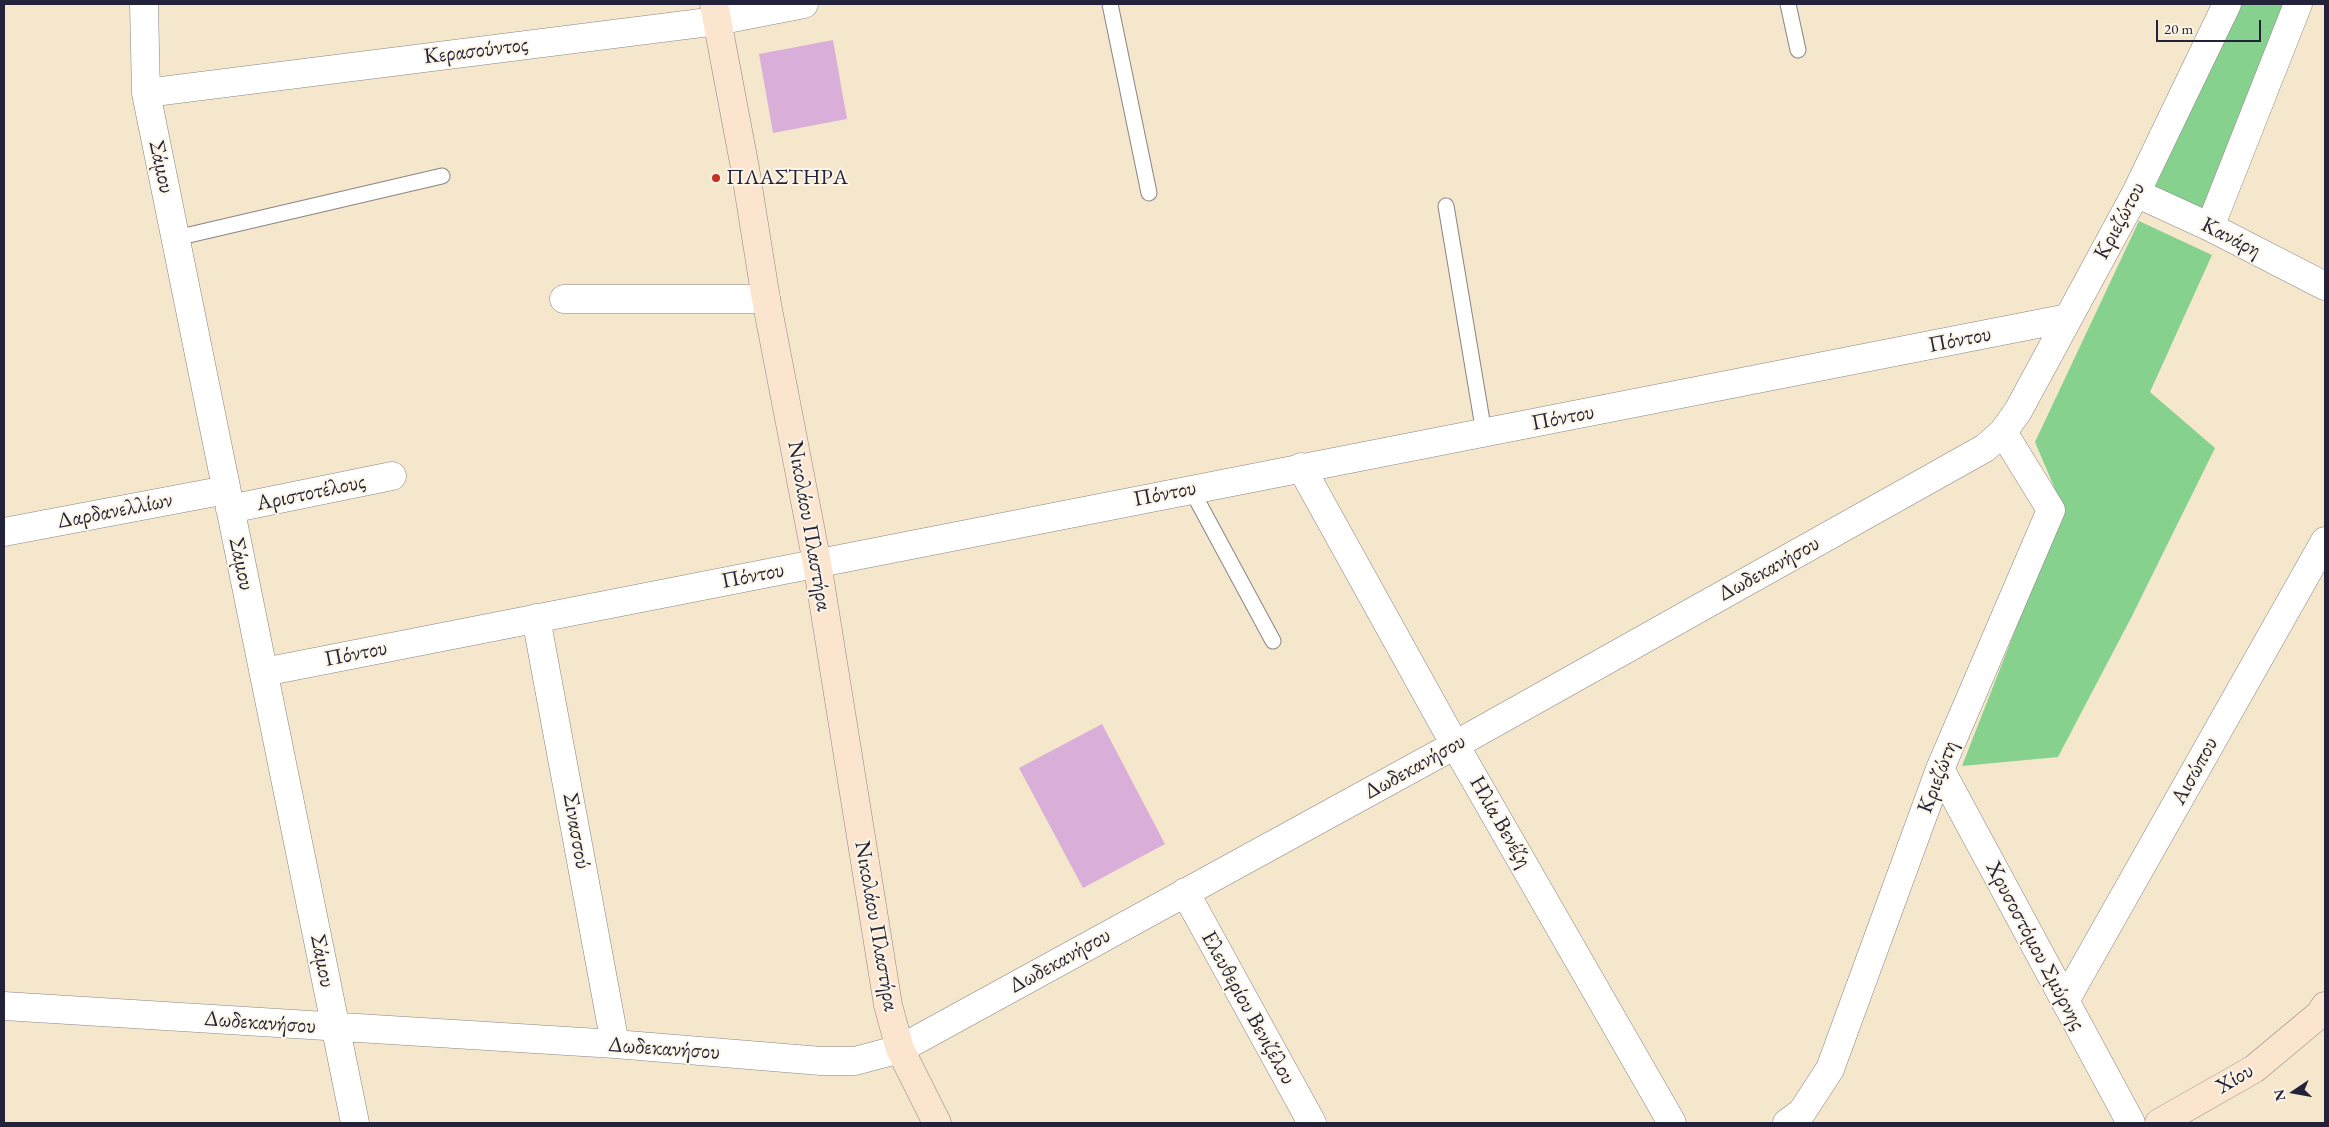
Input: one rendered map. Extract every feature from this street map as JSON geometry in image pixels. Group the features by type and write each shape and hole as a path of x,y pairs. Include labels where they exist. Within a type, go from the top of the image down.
{"street":[{"name":"Σάμου","path":"144,4 146,93 355,1123"},
{"name":"Κερασούντος","path":"146,93 715,12 804,4"},
{"name":"Κριεζώτου","path":"2003,432 2018,411 2136,193 2227,4"},
{"path":"2210,227 2298,4"},
{"name":"Νικολάου Πλαστήρα","path":"715,12 745,168 766,299 817,564 888,1005 900,1049 938,1123"},
{"name":"Κανάρη","path":"2136,193 2210,227 2325,286"},
{"path":"564,300 766,299"},
{"name":"Πόντου","path":"264,672 2068,318"},
{"name":"Δωδεκανήσου","path":"4,1006 615,1044 846,1061 854,1061 900,1049 1455,745 1985,448 2003,432"},
{"name":"Κριεζώτη","path":"1787,1123 1802,1112 1830,1069 1940,769 2051,510 2003,432"},
{"name":"Ηλία Βενέζη","path":"1301,467 1455,745 1672,1123"},
{"name":"Αριστοτέλους","path":"228,500 392,476"},
{"name":"Δαρδανελλίων","path":"4,532 228,500"},
{"name":"Αισώπου","path":"2065,1001 2325,541"},
{"name":"Σινασσού","path":"536,618 615,1044"},
{"name":"Χρυσοστόμου Σμύρνης","path":"1940,769 2131,1123"},
{"name":"Ελευθερίου Βενιζέλου","path":"1185,892 1312,1123"},
{"name":"Χίου","path":"2159,1123 2254,1069 2320,1014 2325,1006"}],"lane":[{"path":"1110,4 1149,193"},
{"path":"1788,4 1798,50"},
{"path":"176,238 442,176"},
{"path":"1446,206 1484,433"},
{"path":"1191,489 1273,641"}],"green space":[{"path":"2240,4 2285,4 2205,212 2154,189"},
{"path":"2139,221 2212,255 2150,392 2215,448 2132,616 2058,757 1962,766 2063,508 2035,442"}],"building":[{"path":"833,40 847,119 773,133 759,54"},
{"path":"1102,724 1165,844 1083,888 1019,768"}],"place":[{"name":"ΠΛΑΣΤΗΡΑ","path":"716,178"}]}
